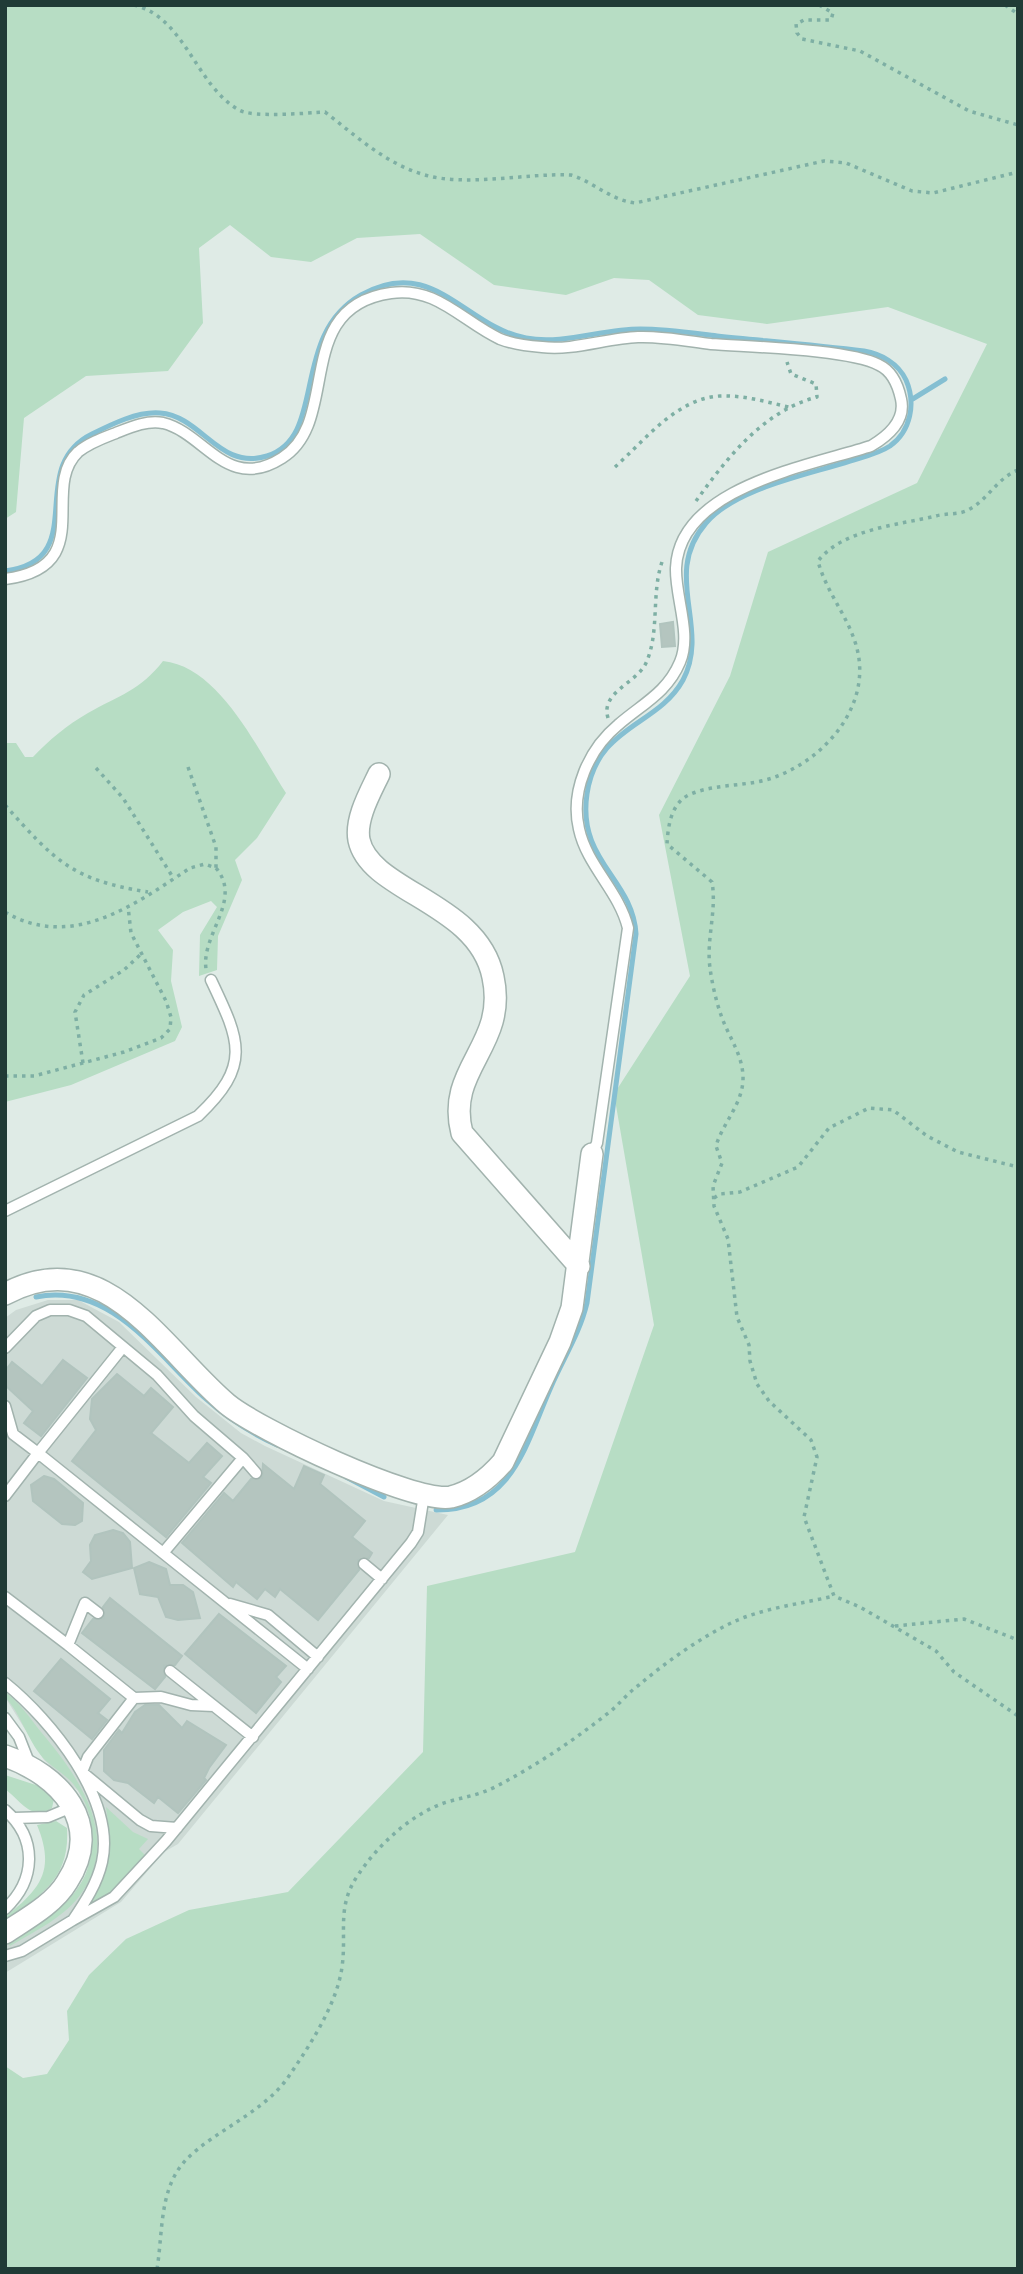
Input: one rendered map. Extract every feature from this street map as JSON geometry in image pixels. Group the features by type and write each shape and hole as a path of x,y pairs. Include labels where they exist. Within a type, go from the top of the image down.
{"street":[{"path":"379,775 360,821 359,840 368,859 383,874 458,922 473,938 493,974 497,1012 458,1098 457,1114 462,1133 579,1266"},
{"path":"5,1294 19,1287 54,1279 74,1280 94,1286 128,1308 210,1388 246,1418 396,1487 424,1495 450,1497 474,1488 489,1478 503,1462 559,1342 572,1308 592,1154"},
{"path":"5,1756 30,1765 62,1790 79,1824 80,1845 76,1866 66,1885 48,1903 5,1933"}],"lane":[{"path":"5,579 21,577 41,567 58,548 62,533 65,480 70,465 78,453 95,441 135,425 162,423 174,427 218,460 230,464 249,468 282,458 299,444 310,421 323,353 331,335 357,306 381,295 395,292 427,295 444,302 484,330 521,345 547,348 640,337 841,356 883,367 894,378 902,405 898,421 889,435 871,446 734,491 706,509 689,530 677,563 676,583 684,641 675,674 666,688 617,725 601,741 580,782 578,825 582,843 590,861 624,912 628,928 600,1129 592,1154"},
{"path":"5,1211 198,1116 220,1095 232,1073 236,1050 234,1030 211,980"},
{"path":"5,1348 36,1316 50,1310 69,1310 86,1316 157,1375 194,1416 243,1458 256,1473"},
{"path":"5,1496 123,1347"},
{"path":"5,1406 13,1434 308,1669"},
{"path":"163,1553 243,1458"},
{"path":"5,1956 22,1951 114,1897 177,1828 418,1532 424,1495"},
{"path":"364,1564 382,1579"},
{"path":"5,1597 134,1698 161,1697 191,1705 214,1706"},
{"path":"224,1602 268,1615 318,1657"},
{"path":"68,1645 85,1603 98,1614"},
{"path":"170,1671 253,1737"},
{"path":"5,1683 24,1698 82,1772 98,1805 105,1845 98,1878 73,1920"},
{"path":"82,1772 88,1757 134,1698"},
{"path":"5,1718 19,1737 30,1765"},
{"path":"5,1731 19,1737"},
{"path":"82,1772 140,1820 151,1826 177,1828"},
{"path":"10,1814 37,1819 72,1807"},
{"path":"5,1909 26,1883 30,1870 27,1844 10,1814"}],"path":[{"path":"134,5 151,9 177,36 223,97 241,111 292,114 325,112 380,155 428,176 462,179 571,175 585,179 622,202 635,203 824,161 846,163 912,191 933,193 1018,172"},
{"path":"819,5 833,13 831,20 804,20 796,24 797,33 802,39 860,51 969,111 1018,125"},
{"path":"1005,5 1018,14"},
{"path":"615,467 678,410 696,400 720,396 754,398 789,407"},
{"path":"834,1596 804,1517 817,1457 811,1440 769,1401 757,1384 750,1362 749,1345 737,1317 728,1239 714,1206 713,1186 722,1164 716,1146 729,1124 743,1077 735,1043 722,1016 710,967 709,943 715,915 712,882 667,844 668,824 678,803 691,794 774,778 800,765 841,729 853,707 859,684 859,661 841,607 821,574 818,561 827,549 887,525 967,511 984,499 1005,475 1018,470"},
{"path":"187,767 216,847 216,868 226,887 225,901 207,950 205,966 211,980"},
{"path":"96,768 123,798 174,879"},
{"path":"5,805 61,864 110,886 150,893"},
{"path":"5,912 18,920 72,928 95,923 190,869 205,864 216,868"},
{"path":"5,1076 34,1076 83,1063 161,1038 170,1028 171,1017 166,1002 131,933 128,906"},
{"path":"83,1063 75,1012 84,995 99,983 124,970 140,955"},
{"path":"714,1198 720,1194 740,1192 798,1167 829,1128 869,1108 893,1110 927,1136 958,1152 1018,1167"},
{"path":"157,2269 166,2197 175,2175 194,2152 256,2112 284,2084 305,2052 338,1986 342,1965 344,1902 357,1876 373,1856 414,1818 447,1802 471,1798 542,1760 614,1709 656,1671 732,1623 834,1596 936,1651 954,1672 1018,1716"},
{"path":"893,1626 964,1619 1018,1640"}],"shaded area":[{"path":"48,1300 78,1300 119,1322 196,1397 241,1433 265,1446 384,1501 448,1515 178,1844 164,1852 121,1902 5,1973 5,1945 53,1915 71,1898 86,1875 92,1852 91,1818 78,1791 44,1760 5,1697 5,1318 16,1310"}],"green space":[{"path":"5,5 1018,5 1018,2269 5,2269 5,2066 23,2078 47,2074 69,2040 67,2011 89,1975 126,1939 189,1910 288,1892 423,1752 427,1586 575,1552 654,1325 614,1094 690,976 659,815 730,676 768,552 917,483 987,344 888,307 767,324 698,315 649,280 614,278 566,295 494,285 420,234 357,238 311,262 271,257 230,225 199,248 203,323 168,371 86,376 24,418 16,512 5,519"},
{"path":"163,661 183,667 202,678 219,694 249,733 286,793 257,838 235,860 242,880 218,936 217,970 199,976 200,935 217,907 211,901 183,912 158,930 173,950 171,981 182,1027 175,1041 71,1085 5,1102 5,743 16,743 25,757 33,757 73,723 138,686"},
{"path":"5,1692 15,1700 55,1749 80,1787 96,1827 97,1848 93,1870 76,1900 50,1923 10,1946 8,1943 53,1914 76,1890 85,1876 90,1860 92,1834 88,1812 79,1791 40,1754 5,1697"},
{"path":"5,1775 39,1786 54,1799 52,1808 38,1813 27,1808 5,1789"},
{"path":"106,1807 133,1832 148,1839 139,1849 145,1855 111,1892 91,1906 89,1904 108,1861 110,1841"},
{"path":"56,1821 67,1828 67,1846 58,1873 42,1893 5,1921 5,1917 36,1888 41,1878 45,1855 37,1825"}],"building":[{"path":"673,622 675,646 662,647 660,624"},
{"path":"63,1360 87,1378 41,1436 24,1423 33,1411 5,1385 5,1371 12,1362 42,1386"},
{"path":"117,1374 144,1396 151,1388 173,1407 151,1433 189,1463 207,1443 222,1456 203,1477 211,1483 166,1537 72,1461 96,1430 90,1419 92,1399"},
{"path":"263,1464 294,1489 304,1466 324,1475 320,1484 365,1521 352,1537 372,1553 369,1558 358,1560 359,1570 318,1620 280,1589 275,1597 265,1589 257,1599 236,1582 233,1587 182,1543 224,1493 233,1501 251,1479 262,1478"},
{"path":"44,1476 54,1479 83,1503 82,1521 75,1525 62,1524 33,1501 31,1485"},
{"path":"113,1530 123,1533 130,1542 132,1568 92,1579 83,1572 91,1561 90,1545 95,1535"},
{"path":"149,1562 166,1569 170,1585 183,1585 193,1592 200,1618 178,1620 166,1617 158,1597 140,1594 134,1568"},
{"path":"110,1598 182,1656 175,1665 164,1666 165,1677 155,1689 82,1633 93,1619 104,1618 103,1607"},
{"path":"219,1614 286,1666 276,1677 281,1682 256,1713 185,1654"},
{"path":"61,1659 110,1699 98,1713 107,1720 92,1739 34,1691"},
{"path":"145,1705 159,1705 182,1728 187,1721 226,1745 209,1768 204,1778 206,1780 178,1813 158,1797 154,1803 128,1783 114,1780 104,1771 104,1750 119,1730 122,1733 135,1712"}],"waterway":[{"path":"5,571 31,563 46,550 53,532 62,468 72,449 108,426 134,416 160,413 175,416 188,423 223,450 236,456 250,459 267,456 286,445 297,429 305,408 316,359 325,335 339,313 361,295 386,285 409,283 429,288 504,331 526,338 554,340 650,329 846,349 883,357 894,364 906,380 911,398 910,416 903,433 890,446 870,455 753,492 719,511 706,523 693,543 687,562 686,582 692,640 690,660 683,680 672,696 615,740 593,771 587,794 586,817 590,836 597,853 626,898 633,915 636,934 587,1303 576,1335 513,1470 500,1486 483,1499 462,1507 436,1510"},
{"path":"911,400 945,379"},
{"path":"36,1297 63,1295 87,1300 110,1311 150,1343 214,1406 240,1425 277,1445"},
{"path":"346,1477 384,1497"}]}
